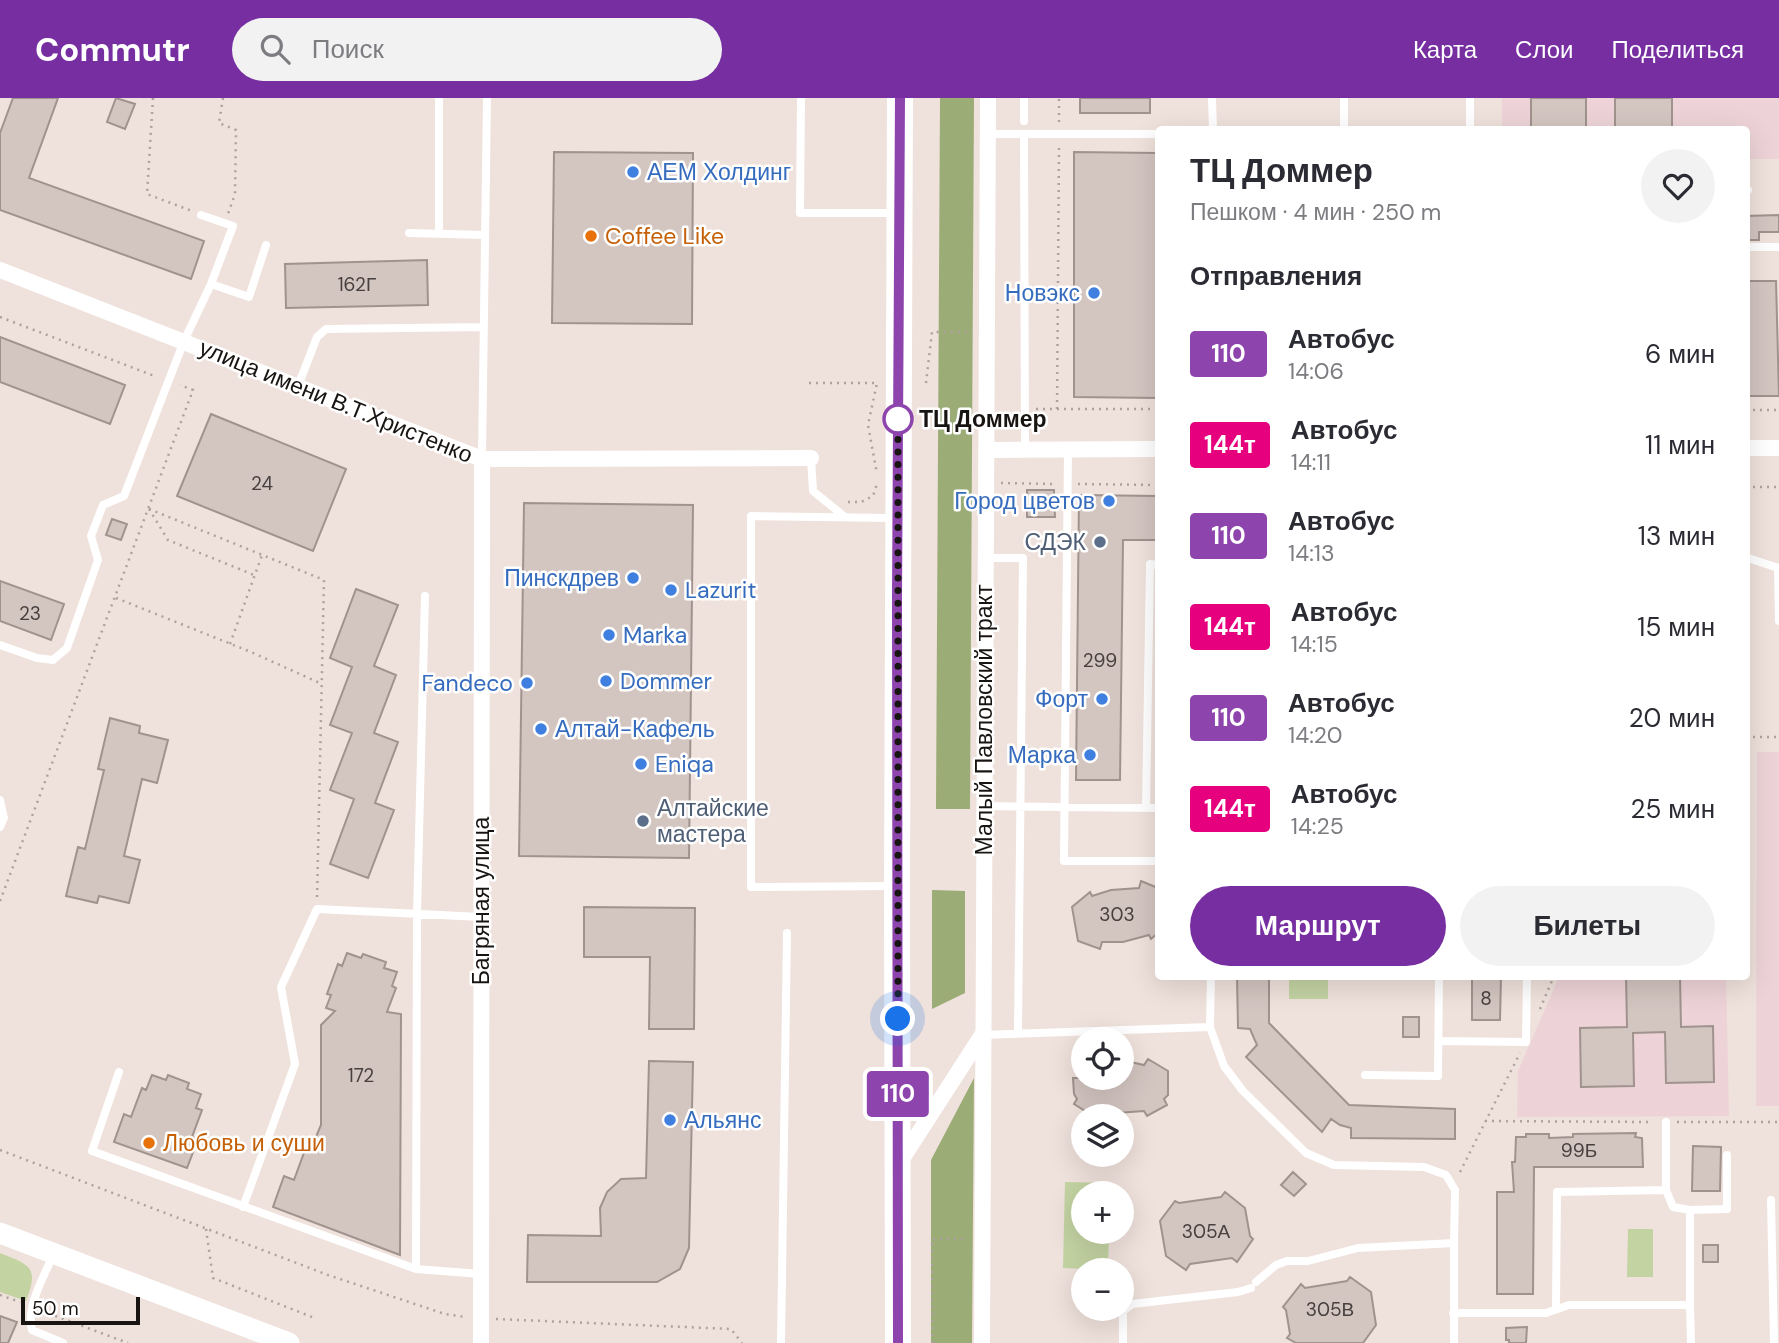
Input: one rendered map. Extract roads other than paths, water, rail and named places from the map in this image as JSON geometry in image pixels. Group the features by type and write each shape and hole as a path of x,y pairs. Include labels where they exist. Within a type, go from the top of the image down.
{"main road":[{"path":"898,1343 897,518 900,98"}],"street":[{"name":"Малый Павловский тракт","path":"982,1343 988,98"},
{"name":"улица имени В.Т.Христенко","path":"0,270 482,459 811,458"},
{"path":"1750,448 1779,448"},
{"path":"986,450 1155,449"},
{"name":"Багряная улица","path":"481,1343 482,459"},
{"path":"899,1164 982,1035"},
{"path":"0,1233 289,1343"}],"lane":[{"path":"439,98 439,232"},
{"path":"482,459 487,98"},
{"path":"801,98 800,213 899,214"},
{"path":"1024,98 1024,121"},
{"path":"1212,98 1213,126"},
{"path":"1344,98 1344,126"},
{"path":"1470,98 1470,126"},
{"path":"989,134 1155,134"},
{"path":"1024,134 1025,450"},
{"path":"0,645 37,658 52,660 66,648 98,560 91,536 95,525 103,505 124,496 184,341 211,284 233,226 201,215"},
{"path":"409,233 485,235"},
{"path":"211,284 248,297 266,244"},
{"path":"1750,247 1779,247"},
{"path":"298,386 317,337 326,330 484,327"},
{"path":"1068,450 1064,861 1155,861"},
{"path":"811,458 813,491 845,517"},
{"path":"897,518 751,516 751,887 897,886"},
{"path":"985,558 1023,558 1018,1033"},
{"path":"1750,559 1778,568 1779,621"},
{"path":"1146,808 1150,564 1155,565"},
{"path":"416,1269 417,915 425,596"},
{"path":"1148,677 1155,677"},
{"path":"0,800 4,818 0,827"},
{"path":"984,806 1155,808"},
{"path":"243,1208 295,1064 281,987 317,909 481,917"},
{"path":"781,1343 787,933"},
{"path":"1211,980 1210,1027 1224,1066 1243,1091 1306,1153 1334,1165 1424,1167 1446,1175 1453,1186 1454,1343"},
{"path":"1365,1075 1438,1076 1439,980"},
{"path":"1438,1041 1526,1042 1527,980"},
{"path":"982,1035 1210,1027"},
{"path":"118,1072 92,1151 416,1269 481,1274"},
{"path":"1666,1122 1666,1190 1673,1207 1690,1210 1727,1209 1727,1155"},
{"path":"1556,1309 1558,1192 1666,1190"},
{"path":"1771,1200 1774,1343"},
{"path":"1690,1210 1691,1343"},
{"path":"1123,1343 1123,1311 1132,1304 1238,1292 1254,1285 1276,1265 1287,1261 1317,1259 1358,1248 1454,1243"},
{"path":"54,1253 32,1307 30,1320 32,1330 59,1341"},
{"path":"1454,1313 1546,1312 1569,1305 1690,1305"}],"place":[{"name":"АЕМ Холдинг","path":"633,172"},
{"name":"Coffee Like","path":"591,236"},
{"name":"Новэкс","path":"1094,293"},
{"name":"ТЦ Доммер","path":"898,419"},
{"name":"Город цветов","path":"1109,501"},
{"name":"СДЭК","path":"1100,542"},
{"name":"Пинскдрев","path":"633,578"},
{"name":"Lazurit","path":"671,590"},
{"name":"Marka","path":"609,635"},
{"name":"Dommer","path":"606,681"},
{"name":"Fandeco","path":"527,683"},
{"name":"Форт","path":"1102,699"},
{"name":"Алтай-Кафель","path":"541,729"},
{"name":"Марка","path":"1090,755"},
{"name":"Eniqa","path":"641,764"},
{"name":"Алтайские мастера","path":"643,821"},
{"name":"Альянс","path":"670,1120"},
{"name":"Любовь и суши","path":"149,1143"}]}
